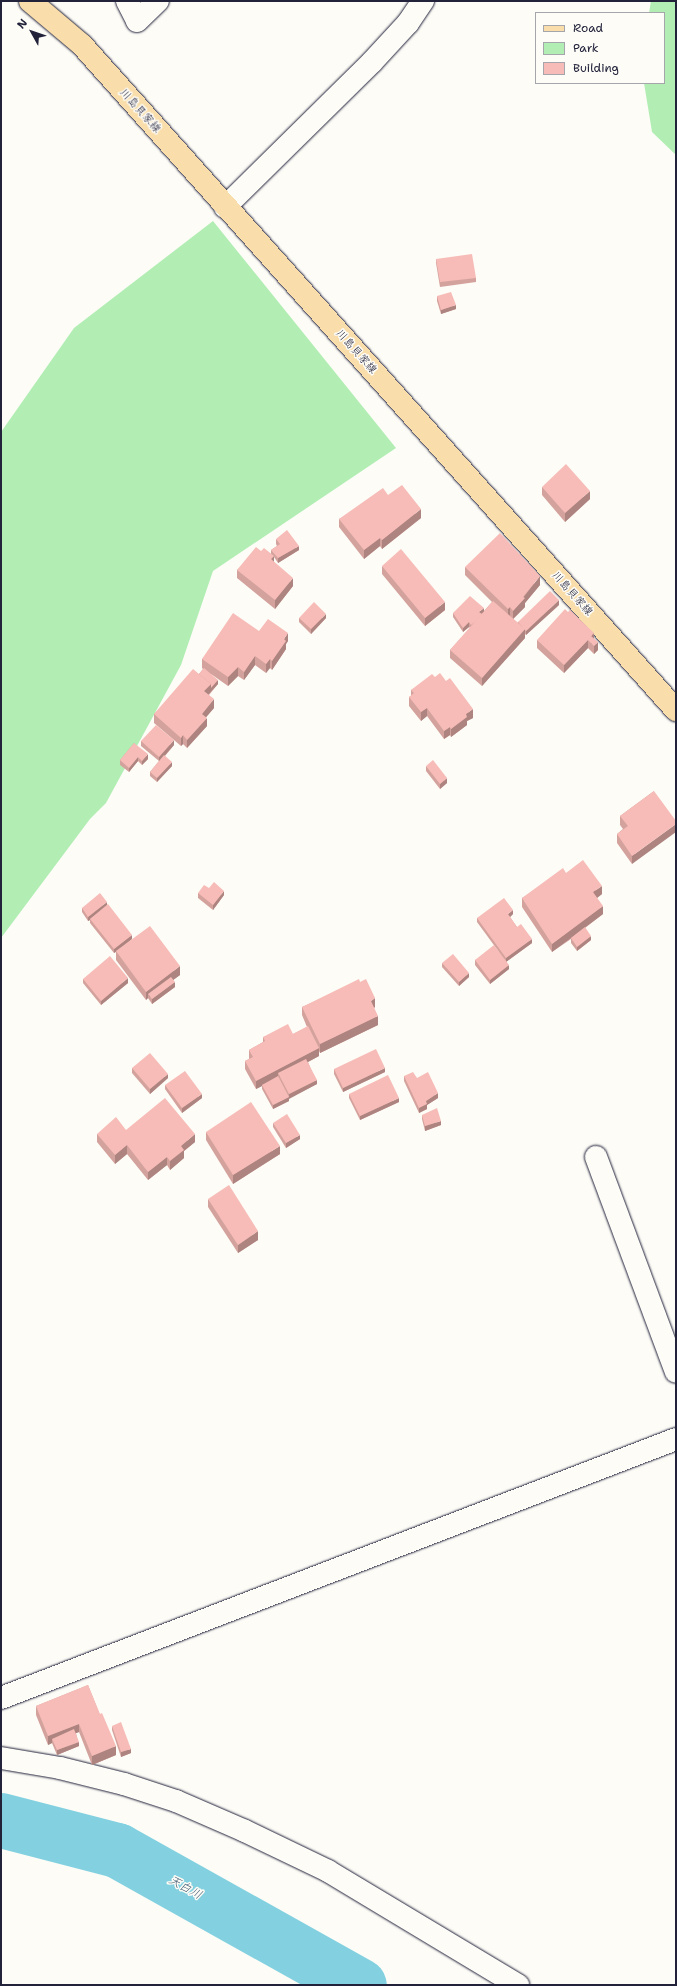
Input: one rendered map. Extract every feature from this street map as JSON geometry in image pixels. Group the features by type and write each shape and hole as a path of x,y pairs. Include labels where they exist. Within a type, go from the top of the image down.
{"main road":[{"name":"川島貝家線","path":"30,1 82,45 225,207 676,710"}],"street":[{"path":"127,1 137,21 158,1"},
{"path":"225,207 372,62 408,23 423,1"},
{"path":"596,1158 676,1372"},
{"path":"1,1698 676,1439"},
{"path":"1,1758 60,1768 124,1784 176,1801 246,1831 328,1871 518,1985"}],"green space":[{"path":"651,1 676,1 676,155 652,132 644,84 665,84 665,12 649,12"},
{"path":"213,221 396,448 213,571 181,665 106,803 90,819 1,938 1,432 74,328"}],"building":[{"path":"472,254 476,278 440,282 436,259"},
{"path":"451,292 456,305 441,310 437,296"},
{"path":"566,464 590,491 565,513 542,487"},
{"path":"402,485 421,509 382,540 380,538 364,550 339,519 383,488 388,495"},
{"path":"287,530 299,546 278,558 271,550 280,544 276,539"},
{"path":"500,533 540,576 523,597 525,598 513,611 510,607 508,609 465,567"},
{"path":"256,547 261,551 264,548 274,556 271,559 293,578 275,600 237,570"},
{"path":"401,549 445,602 425,618 382,566"},
{"path":"550,591 559,600 526,631 518,622"},
{"path":"470,596 484,608 479,612 482,614 476,621 471,625 469,622 463,628 453,613"},
{"path":"493,601 525,629 482,678 450,650"},
{"path":"314,602 326,614 311,629 299,618"},
{"path":"565,609 568,612 570,610 594,633 591,636 598,642 594,646 588,640 564,665 537,640"},
{"path":"233,613 259,631 268,619 288,633 284,639 286,641 272,661 270,659 266,664 255,656 244,672 238,667 228,677 202,659"},
{"path":"204,668 218,680 211,688 211,684 199,674"},
{"path":"193,669 211,684 204,691 214,699 202,714 207,718 187,740 183,735 181,738 154,714"},
{"path":"440,673 446,681 450,678 473,709 466,714 467,717 451,729 450,727 444,731 427,708 421,712 409,697 414,693 411,690 432,674 435,677"},
{"path":"156,725 174,740 159,757 141,741"},
{"path":"134,743 148,754 142,761 138,757 129,768 120,760"},
{"path":"164,755 172,762 157,778 150,772"},
{"path":"433,760 447,778 440,784 426,766"},
{"path":"654,791 676,821 676,824 632,856 617,834 628,826 620,816"},
{"path":"583,860 602,886 593,892 603,906 552,944 522,898 563,868 566,873"},
{"path":"214,882 224,891 213,905 198,893 204,885 209,888"},
{"path":"100,893 107,902 88,917 82,908"},
{"path":"504,898 513,910 508,914 517,927 521,924 532,939 506,958 477,918"},
{"path":"108,904 132,935 114,949 90,919"},
{"path":"150,926 180,966 146,992 116,951"},
{"path":"585,927 591,936 577,947 571,938"},
{"path":"494,945 509,965 490,980 475,960"},
{"path":"453,954 469,973 459,982 442,963"},
{"path":"110,956 128,978 101,1001 83,979"},
{"path":"171,977 175,982 152,999 148,994"},
{"path":"359,979 360,982 366,979 375,998 371,1001 378,1016 320,1044 302,1007"},
{"path":"288,1024 293,1034 308,1026 319,1048 256,1081 245,1061 253,1057 249,1050 265,1041 263,1037"},
{"path":"376,1049 385,1068 343,1088 334,1069"},
{"path":"150,1053 168,1074 150,1089 132,1068"},
{"path":"306,1059 317,1080 289,1094 278,1073"},
{"path":"185,1071 202,1094 182,1108 165,1085"},
{"path":"413,1072 417,1078 428,1072 438,1093 426,1101 427,1104 419,1108 404,1076"},
{"path":"388,1075 399,1098 360,1116 349,1094"},
{"path":"278,1076 289,1097 273,1105 262,1085"},
{"path":"165,1098 195,1134 181,1146 184,1150 170,1161 167,1157 148,1172 127,1145 115,1155 97,1134 116,1117 126,1130"},
{"path":"251,1102 280,1146 233,1175 206,1132"},
{"path":"437,1108 441,1121 425,1126 422,1115"},
{"path":"287,1114 300,1135 286,1143 273,1123"},
{"path":"229,1185 258,1231 238,1245 208,1199"},
{"path":"88,1685 116,1746 92,1756 79,1724 48,1736 36,1706"},
{"path":"121,1722 131,1749 121,1752 112,1726"},
{"path":"74,1729 79,1742 57,1750 52,1739"}],"waterway":[{"name":"天白川","path":"1,1820 117,1850 359,1985"}]}
